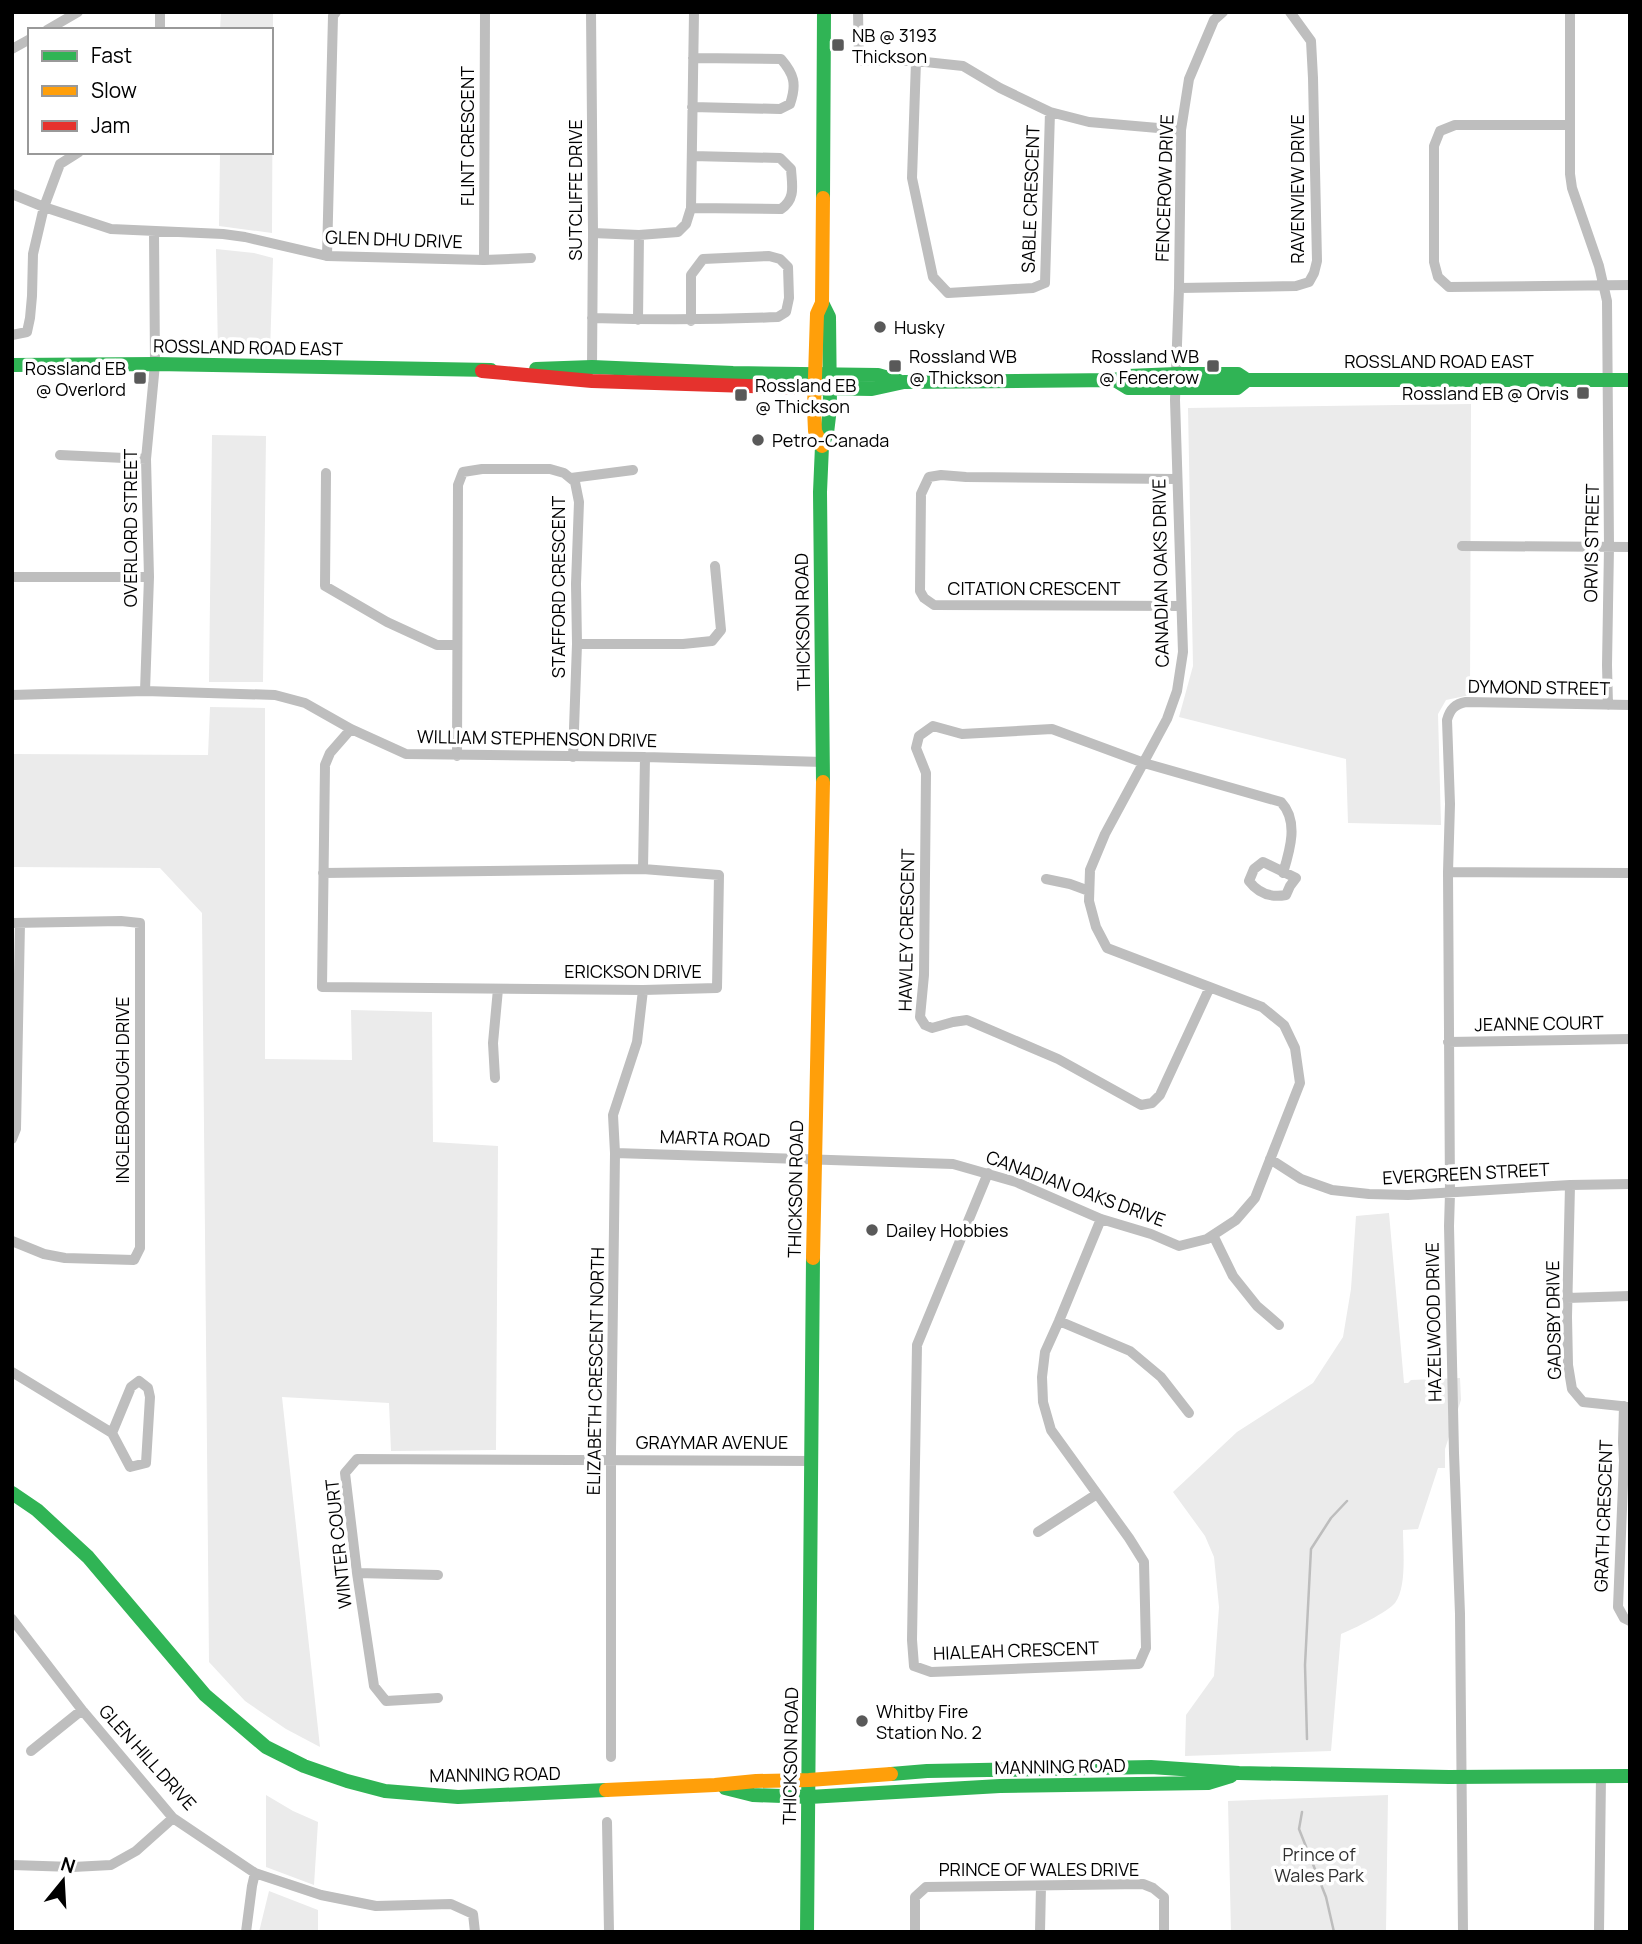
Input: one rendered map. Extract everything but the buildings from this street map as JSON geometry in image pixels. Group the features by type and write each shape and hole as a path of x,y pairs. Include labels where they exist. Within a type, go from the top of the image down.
{"main road":[{"name":"THICKSON ROAD","path":"822,446 815,431 814,381 817,314 822,303 824,12"},
{"name":"THICKSON ROAD","path":"807,1932 814,1159 823,762 820,492 822,446 827,433 830,381 829,317 822,303"},
{"name":"ROSSLAND ROAD EAST","path":"12,365 155,364 482,371 592,367 733,373 814,381"},
{"name":"ROSSLAND ROAD EAST","path":"482,371 592,381 719,386 830,381 878,375 904,382 1115,380 1128,376 1176,380 1238,374 1247,380 1630,380"},
{"name":"MANNING ROAD","path":"12,1493 37,1510 88,1557 205,1696 266,1747 304,1766 385,1791 458,1797 809,1780 928,1771 1151,1767 1239,1773 1630,1776"},
{"name":"MANNING ROAD","path":"715,1785 753,1795 809,1797 1000,1786 1208,1783 1239,1773"}],"street":[{"path":"50,28 78,12"},
{"path":"327,256 333,16 337,12"},
{"name":"FLINT CRESCENT","path":"484,260 485,12"},
{"name":"SUTCLIFFE DRIVE","path":"591,12 592,367"},
{"path":"593,233 639,235 678,232 686,223 691,208 694,12"},
{"path":"858,12 859,61 916,61 964,66 1000,89 1050,112 1088,122 1181,130"},
{"name":"FENCEROW DRIVE","path":"1176,380 1181,130 1188,79 1214,20 1223,12"},
{"name":"RAVENVIEW DRIVE","path":"1179,288 1296,286 1309,282 1314,273 1316,247 1311,41 1290,12"},
{"name":"ORVIS STREET","path":"1570,12 1570,174 1608,301 1608,705"},
{"path":"12,49 28,40"},
{"path":"692,107 780,109 790,104 793,95 792,72 780,60 693,58"},
{"name":"SABLE CRESCENT","path":"916,61 912,178 933,277 948,293 1033,288 1045,283 1050,112"},
{"path":"1569,125 1455,125 1440,131 1433,146 1434,262 1438,277 1449,287 1630,285"},
{"path":"12,335 27,332 33,254 44,207 61,164 76,154"},
{"path":"691,208 781,209 789,203 793,194 791,169 780,158 692,156"},
{"name":"GLEN DHU DRIVE","path":"12,194 111,229 223,234 327,256 484,260 531,258"},
{"name":"OVERLORD STREET","path":"145,691 149,577 146,459 155,364 154,232"},
{"path":"638,320 639,235"},
{"path":"592,318 691,321 778,317 786,312 789,298 788,267 780,259 769,256 703,259 691,275 691,321"},
{"name":"CANADIAN OAKS DRIVE","path":"814,1159 953,1164 1016,1182 1101,1219 1151,1234 1179,1246 1207,1239 1236,1220 1255,1198 1300,1083 1295,1048 1284,1025 1262,1007 1107,948 1096,927 1089,901 1090,870 1105,834 1167,719 1177,691 1183,652 1176,380"},
{"path":"60,455 146,459"},
{"name":"STAFFORD CRESCENT","path":"457,755 458,485 463,472 482,469 550,469 564,473 575,482 579,502 573,757"},
{"path":"571,478 633,470"},
{"path":"326,473 325,586 387,622 437,645 456,645"},
{"name":"CITATION CRESCENT","path":"1177,479 929,477 921,494 920,591 924,598 934,605 1181,607"},
{"path":"1462,546 1630,547"},
{"path":"577,644 683,645 712,641 721,630 715,566"},
{"path":"12,577 149,577"},
{"name":"WILLIAM STEPHENSON DRIVE","path":"12,695 145,691 275,695 304,704 405,754 823,762"},
{"name":"DYMOND STREET","path":"1450,711 1459,703 1466,702 1630,705"},
{"name":"HAZELWOOD DRIVE","path":"1450,711 1446,730 1450,804 1449,1226 1460,1614 1463,1932"},
{"name":"HAWLEY CRESCENT","path":"1144,764 1052,729 962,734 933,726 919,736 916,748 926,773 924,975 920,1017 925,1025 932,1028 967,1020 1058,1059 1141,1105 1152,1102 1160,1095 1210,987"},
{"name":"ERICKSON DRIVE","path":"323,873 643,869 719,875 717,988 643,990 322,987 323,873 325,765 330,753 351,729"},
{"path":"643,869 645,757"},
{"path":"1144,764 1281,802 1288,810 1292,844 1283,873"},
{"path":"1448,872 1630,873"},
{"path":"1046,879 1089,891"},
{"name":"INGLEBOROUGH DRIVE","path":"12,1241 44,1254 65,1258 134,1260 139,1248 140,923 121,920 16,923"},
{"path":"12,1139 16,1129 16,923"},
{"path":"495,1078 493,1043 498,989"},
{"name":"ELIZABETH CRESCENT NORTH","path":"611,1757 615,1153 612,1115 637,1042 643,990"},
{"name":"JEANNE COURT","path":"1448,1042 1630,1039"},
{"name":"MARTA ROAD","path":"615,1153 814,1159"},
{"name":"EVERGREEN STREET","path":"1270,1159 1301,1179 1332,1191 1408,1195 1630,1184"},
{"name":"HIALEAH CRESCENT","path":"988,1173 917,1345 912,1640 914,1666 931,1672 1139,1664 1146,1648 1144,1562 1051,1430 1042,1402 1045,1352 1101,1219"},
{"name":"GADSBY DRIVE","path":"1570,1185 1567,1298 1568,1365 1572,1389 1583,1402 1627,1406"},
{"path":"1213,1235 1233,1276 1257,1306 1279,1325"},
{"path":"1567,1298 1630,1296"},
{"path":"1059,1321 1130,1351 1161,1377 1189,1413"},
{"path":"12,1373 112,1433 130,1467 145,1463 150,1397 148,1388 139,1381 131,1387 112,1433"},
{"name":"GRATH CRESCENT","path":"1627,1406 1623,1442 1618,1607 1624,1618 1630,1621"},
{"name":"WINTER COURT","path":"438,1698 386,1701 374,1686 356,1573 345,1473 357,1458 611,1459"},
{"name":"GRAYMAR AVENUE","path":"611,1459 812,1461"},
{"path":"1038,1532 1097,1494"},
{"path":"356,1573 438,1575"},
{"name":"GLEN HILL DRIVE","path":"12,1619 82,1710 173,1818 256,1874 321,1895 376,1906 452,1904 473,1914 475,1932"},
{"path":"31,1751 82,1710"},
{"path":"1600,1932 1601,1776"},
{"path":"12,1865 111,1865 136,1852 173,1818"},
{"path":"607,1822 609,1932"},
{"path":"246,1932 256,1874"},
{"name":"PRINCE OF WALES DRIVE","path":"915,1932 915,1897 926,1887 1143,1884 1164,1897 1164,1932"},
{"path":"1040,1932 1041,1886"}],"green space":[{"path":"221,12 273,12 273,28 220,28"},
{"path":"220,154 272,154 272,233 219,226"},
{"path":"216,249 273,258 270,352 218,352"},
{"path":"1471,404 1470,695 1446,700 1438,714 1441,825 1348,823 1346,759 1179,717 1193,666 1188,408"},
{"path":"212,435 266,436 263,682 209,682"},
{"path":"210,707 265,708 265,1059 352,1060 351,1010 432,1012 433,1142 498,1146 496,1450 391,1451 389,1403 282,1397 320,1747 286,1729 245,1701 209,1662 202,913 160,868 12,867 12,754 208,755"},
{"path":"1389,1213 1404,1383 1411,1380 1460,1378 1461,1400 1445,1449 1445,1468 1438,1468 1418,1529 1403,1530 1404,1568 1399,1596 1386,1611 1341,1634 1331,1751 1185,1756 1186,1715 1214,1676 1219,1607 1214,1557 1205,1536 1173,1492 1237,1432 1313,1383 1343,1337 1351,1289 1356,1216"},
{"path":"266,1795 318,1822 314,1885 266,1867"},
{"name":"Prince of Wales Park","path":"1388,1795 1386,1932 1231,1932 1228,1801"},
{"path":"269,1891 318,1910 318,1932 259,1932"}],"waterway":[{"path":"1307,1739 1305,1665 1311,1549 1331,1518 1347,1501"},
{"path":"1302,1812 1299,1829 1326,1897 1334,1932"}],"traffic: fast":[{"path":"823,198 824,12"},
{"path":"822,303 829,317 830,408 827,433 822,446 820,492 823,782"},
{"path":"12,365 155,364 491,370"},
{"path":"536,369 592,367 878,375 899,381"},
{"path":"809,388 872,389 904,382 1115,380 1128,376 1176,374 1238,374 1247,380 1630,380"},
{"path":"1115,380 1128,388 1237,388 1247,380"},
{"path":"807,1932 813,1258"},
{"path":"12,1493 37,1510 88,1557 205,1695 266,1747 304,1766 385,1791 458,1797 606,1790"},
{"path":"891,1774 1151,1767 1239,1773 1449,1777 1630,1776"},
{"path":"725,1788 753,1795 809,1797 1000,1786 1208,1783 1231,1776"}],"traffic: slow":[{"path":"822,446 815,431 814,408 817,314 822,303 823,198"},
{"path":"813,1258 823,782"},
{"path":"606,1790 891,1774"}],"traffic: jam":[{"path":"482,371 592,381 809,388"}],"place":[{"name":"NB @ 3193 Thickson","path":"838,45"},
{"name":"Husky","path":"880,327"},
{"name":"Rossland WB @ Thickson","path":"895,366"},
{"name":"Rossland WB @ Fencerow","path":"1213,366"},
{"name":"Rossland EB @ Overlord","path":"140,378"},
{"name":"Rossland EB @ Orvis","path":"1583,393"},
{"name":"Rossland EB @ Thickson","path":"741,395"},
{"name":"Petro-Canada","path":"758,440"},
{"name":"Dailey Hobbies","path":"872,1230"},
{"name":"Whitby Fire Station No. 2","path":"862,1721"}]}
